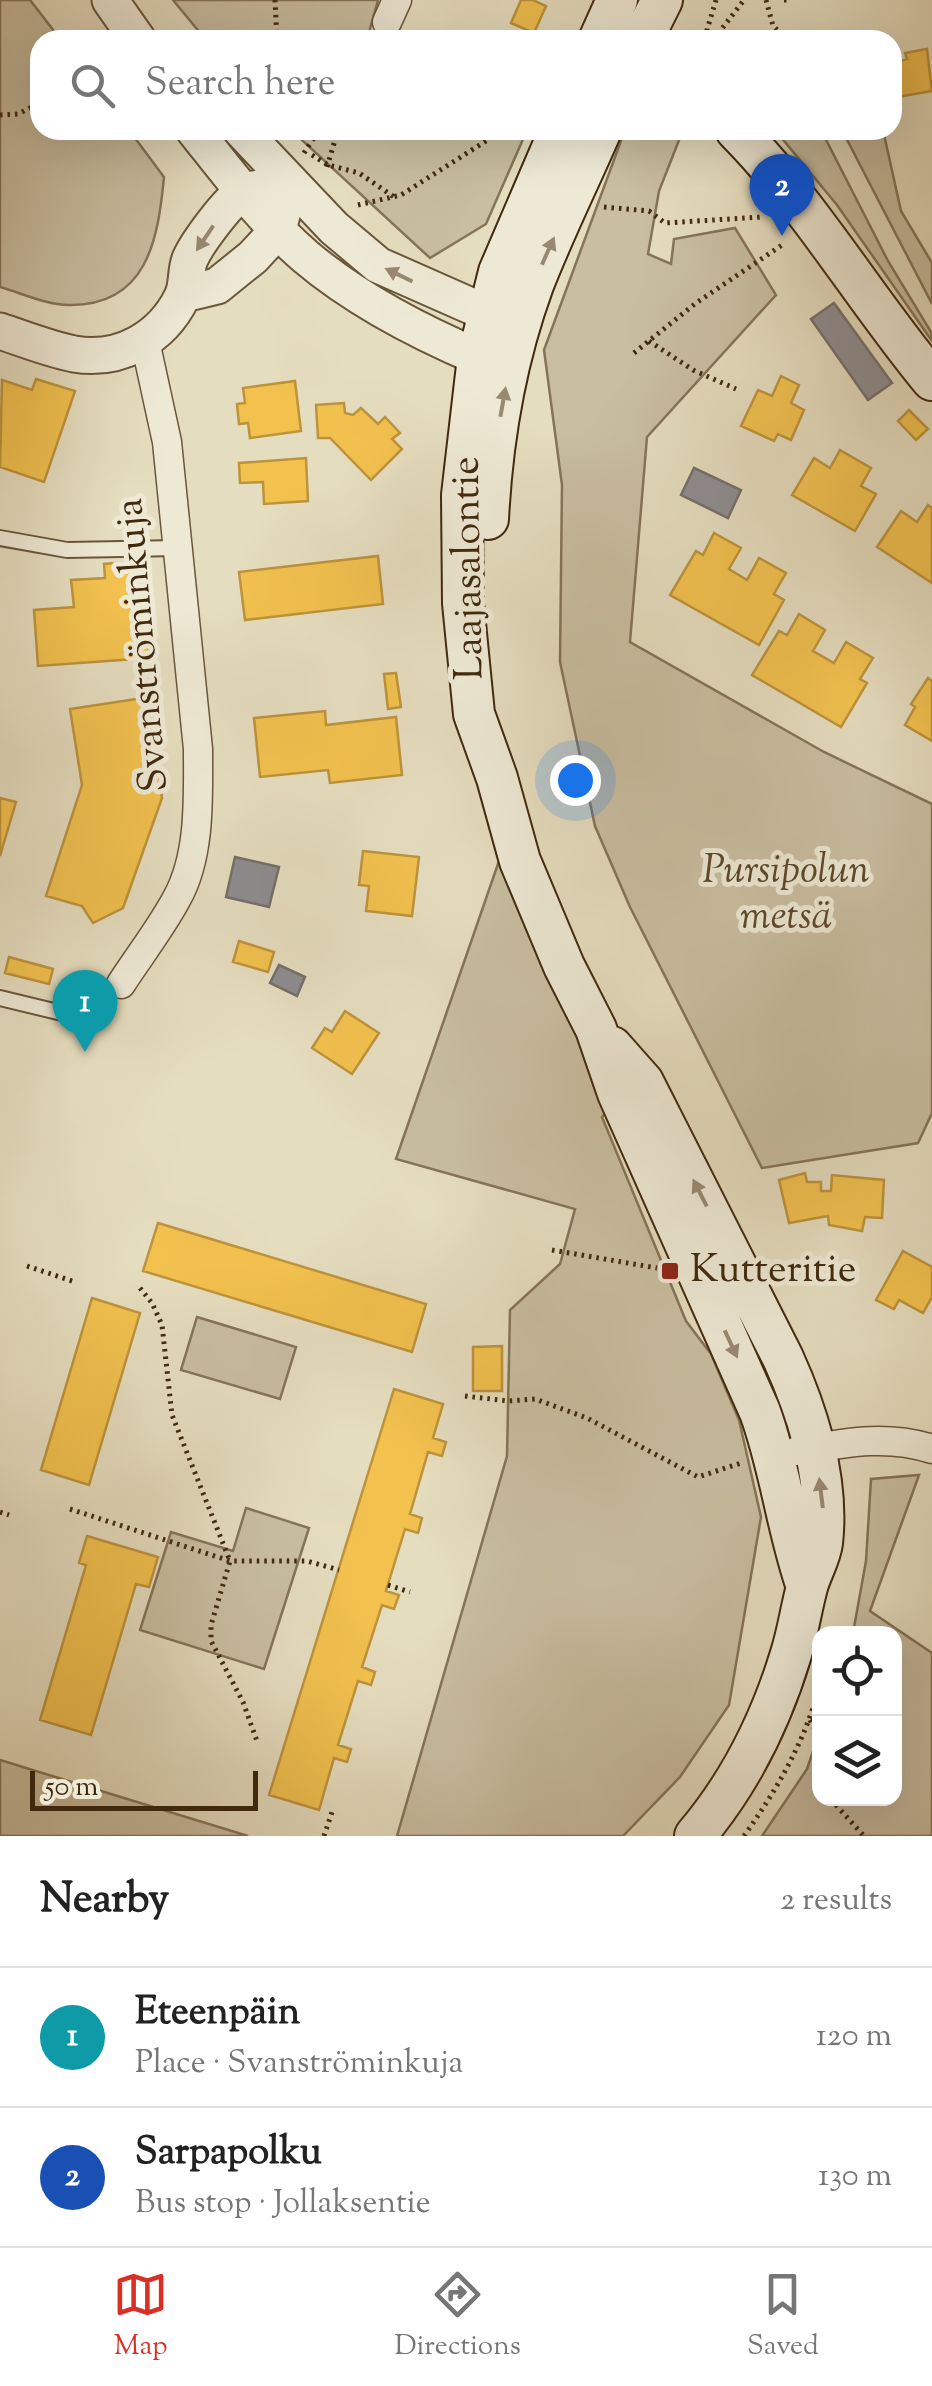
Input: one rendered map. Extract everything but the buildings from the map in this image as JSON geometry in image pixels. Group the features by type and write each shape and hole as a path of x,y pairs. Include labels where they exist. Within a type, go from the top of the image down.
{"main road":[{"path":"621,30 662,0"},
{"name":"Laajasalontie","path":"556,140 499,272 494,338 462,495 464,603 474,714 520,861 596,1030 618,1093 781,1454 790,1540 807,1587 792,1654 762,1728 741,1774 695,1836"},
{"name":"Laajasalontie","path":"494,338 533,286 598,140"},
{"path":"746,140 813,218 932,380"}],"street":[{"path":"110,0 133,30"},
{"path":"202,140 278,230 308,258 369,302 424,334 494,338"},
{"path":"258,140 299,165 334,228 378,265 494,338"},
{"path":"0,331 73,354 125,350 145,342 166,321 184,294 190,260 220,215 243,192 299,165"},
{"path":"184,294 217,286 278,230 299,165"},
{"name":"Svanströminkuja","path":"120,984 179,895 194,834 198,749 165,429 145,342"},
{"path":"781,1454 872,1439 896,1439 932,1449"}],"lane":[{"path":"0,538 67,550 140,552 178,548"},
{"path":"0,998 62,1013 120,984"}],"path":[{"path":"274,0 274,30"},
{"path":"707,30 716,0"},
{"path":"723,30 744,0"},
{"path":"766,0 776,30"},
{"path":"0,115 30,109"},
{"path":"313,140 299,165 359,173 394,196"},
{"path":"327,167 335,140"},
{"path":"348,208 394,196 487,140"},
{"path":"567,209 617,206 648,211 665,223 762,217"},
{"path":"634,354 696,303 788,241"},
{"path":"649,342 693,370 736,389"},
{"path":"552,1250 670,1271"},
{"path":"27,1266 74,1282"},
{"path":"140,1288 162,1325 172,1414 230,1562 211,1624 211,1641 258,1744"},
{"path":"465,1396 508,1402 534,1400 587,1418 698,1477 781,1454"},
{"path":"70,1510 230,1562 307,1561 339,1570"},
{"path":"0,1512 9,1514"},
{"path":"388,1585 410,1592"},
{"path":"810,1720 812,1724"},
{"path":"837,1806 864,1836"},
{"path":"324,1836 333,1809"}],"green space":[{"path":"0,0 30,0 53,30 30,30 30,140 136,140 164,177 158,224 144,265 132,282 116,294 95,302 69,305 0,287"},
{"path":"173,0 378,0 370,30 198,30"},
{"path":"302,140 523,140 486,224 430,258"},
{"name":"Pursipolun metsä","path":"621,140 679,140 659,191 648,254 671,264 674,239 735,228 776,295 647,437 630,642 824,752 932,804 932,1113 918,1143 762,1168 630,907 595,826 560,662 562,485 544,350"},
{"path":"783,140 826,140 888,261 931,332 932,341 837,205"},
{"path":"847,140 885,140 901,211 932,263 932,304"},
{"path":"500,858 611,1107 602,1117 686,1321 711,1354 739,1420 761,1517 729,1705 680,1777 623,1836 397,1836 507,1456 510,1310 560,1264 575,1209 396,1159"},
{"path":"197,1317 296,1347 280,1399 181,1370"},
{"path":"919,1475 870,1611 892,1626 854,1626 866,1561 871,1479"},
{"path":"246,1508 309,1528 264,1669 140,1630 171,1532 233,1551"},
{"path":"902,1633 932,1653 932,1836 762,1836 807,1769 812,1754 812,1806 902,1806"},
{"path":"0,1760 248,1836 0,1836"}],"place":[{"name":"Sarpapolku","path":"782,236"},
{"name":"Eteenpäin","path":"85,1052"},
{"name":"Kutteritie","path":"670,1271"}]}
